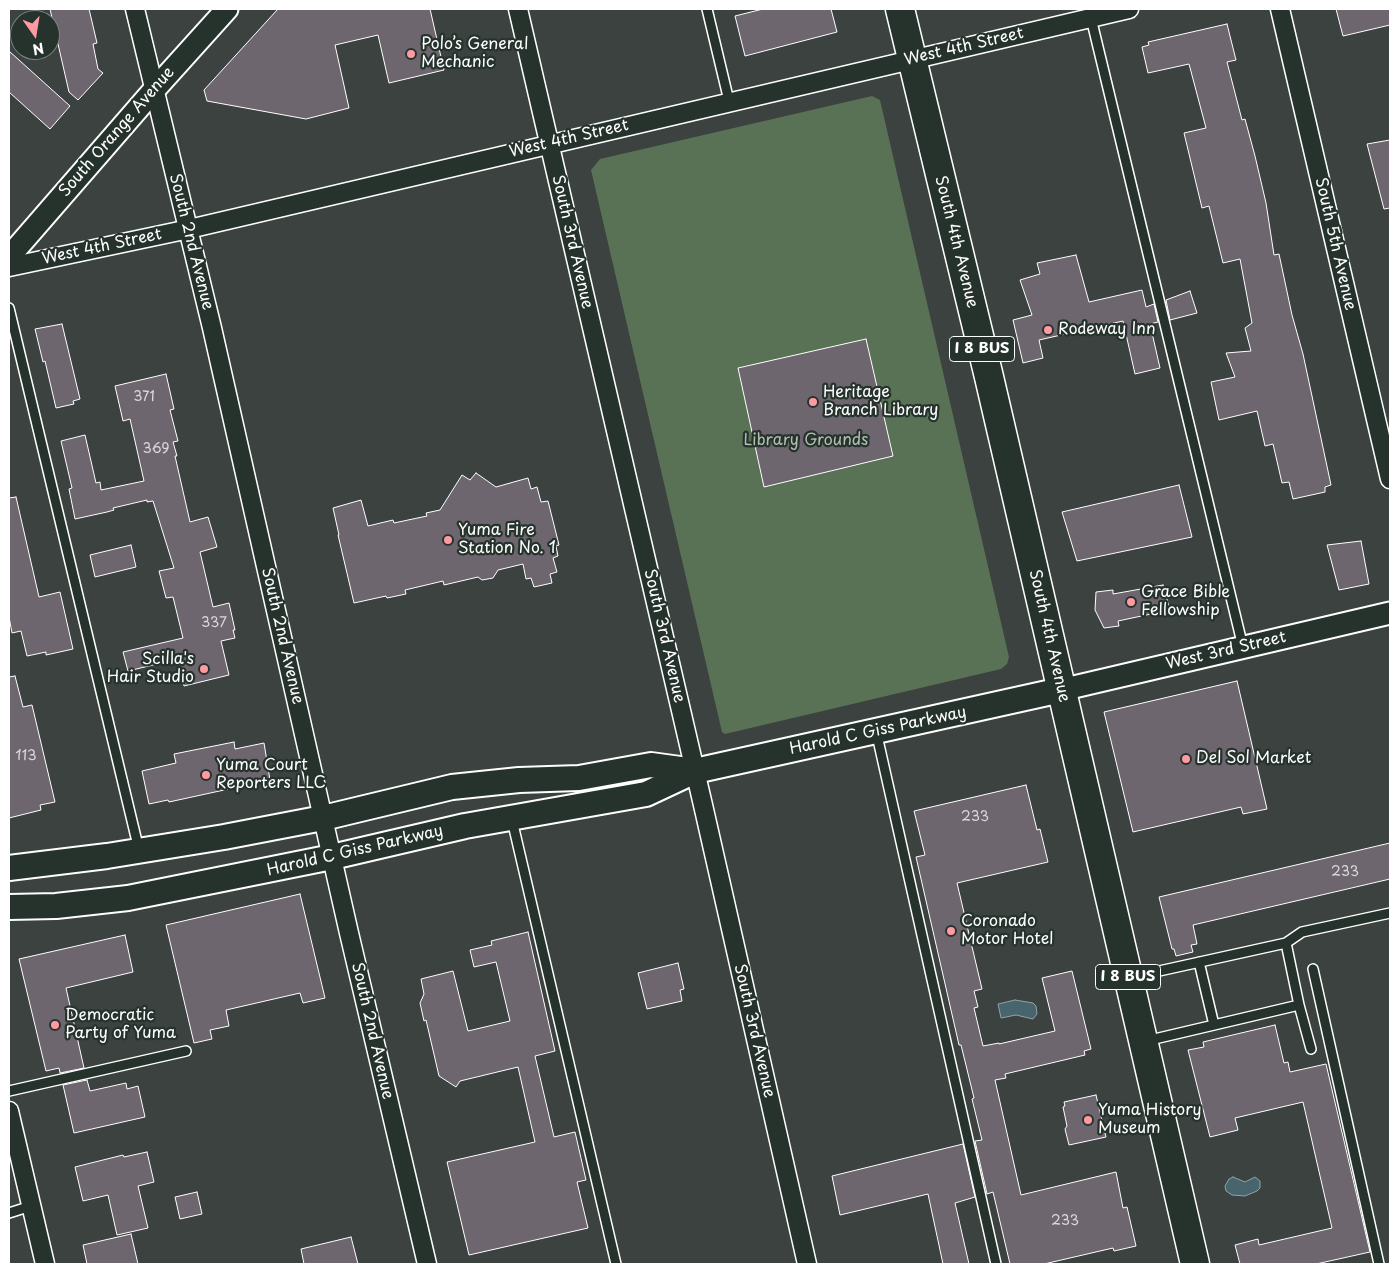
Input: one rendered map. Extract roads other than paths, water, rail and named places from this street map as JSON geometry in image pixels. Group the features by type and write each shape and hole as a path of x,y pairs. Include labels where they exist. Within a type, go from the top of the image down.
{"main road":[{"name":"South 4th Avenue","path":"900,9 989,377 1195,1264"},
{"name":"Harold C Giss Parkway","path":"9,906 56,906 128,898 332,858 465,826 646,794 695,771 1061,690"},
{"name":"Harold C Giss Parkway","path":"9,868 139,851 224,837 323,818 452,788 519,780 579,778 651,765 695,771"}],"street":[{"name":"South 2nd Avenue","path":"135,9 189,229 332,858 427,1264"},
{"name":"South Orange Avenue","path":"9,258 154,90 227,9"},
{"name":"South 3rd Avenue","path":"518,9 807,1264"},
{"name":"West 4th Street","path":"9,266 189,229 729,101 1129,9"},
{"name":"South 5th Avenue","path":"1280,9 1390,479"},
{"name":"West 3rd Street","path":"1061,690 1390,613"},
{"path":"9,1111 45,1264"}],"lane":[{"path":"708,9 729,101"},
{"path":"1091,18 1243,648"},
{"path":"9,308 139,851"},
{"path":"876,731 996,1264"},
{"path":"512,817 616,1264"},
{"path":"1128,978 1286,943 1302,932 1390,913"},
{"path":"1286,943 1299,1005 1311,1049"},
{"path":"1199,962 1214,1025"},
{"path":"1314,969 1379,1264"},
{"path":"1143,1042 1299,1005"},
{"path":"9,1091 186,1052"},
{"path":"9,1213 32,1206"}],"water":[{"path":"1015,1000 1033,1003 1036,1006 1037,1014 1033,1019 1016,1015 1001,1018 998,1004"},
{"path":"1233,1177 1245,1182 1255,1177 1260,1181 1260,1188 1245,1196 1232,1195 1226,1191 1225,1186 1229,1179"}],"place":[{"name":"Polo’s General Mechanic","path":"411,54"},
{"name":"Rodeway Inn","path":"1048,330"},
{"name":"Heritage Branch Library","path":"813,402"},
{"name":"Yuma Fire Station No. 1","path":"448,540"},
{"name":"Grace Bible Fellowship","path":"1131,602"},
{"name":"Scilla's Hair Studio","path":"204,669"},
{"name":"Del Sol Market","path":"1186,759"},
{"name":"Yuma Court Reporters LLC","path":"206,775"},
{"name":"Coronado Motor Hotel","path":"951,931"},
{"name":"Democratic Party of Yuma","path":"55,1025"},
{"name":"Yuma History Museum","path":"1088,1120"}],"park label":[{"name":"Library Grounds","path":"806,441"}]}
